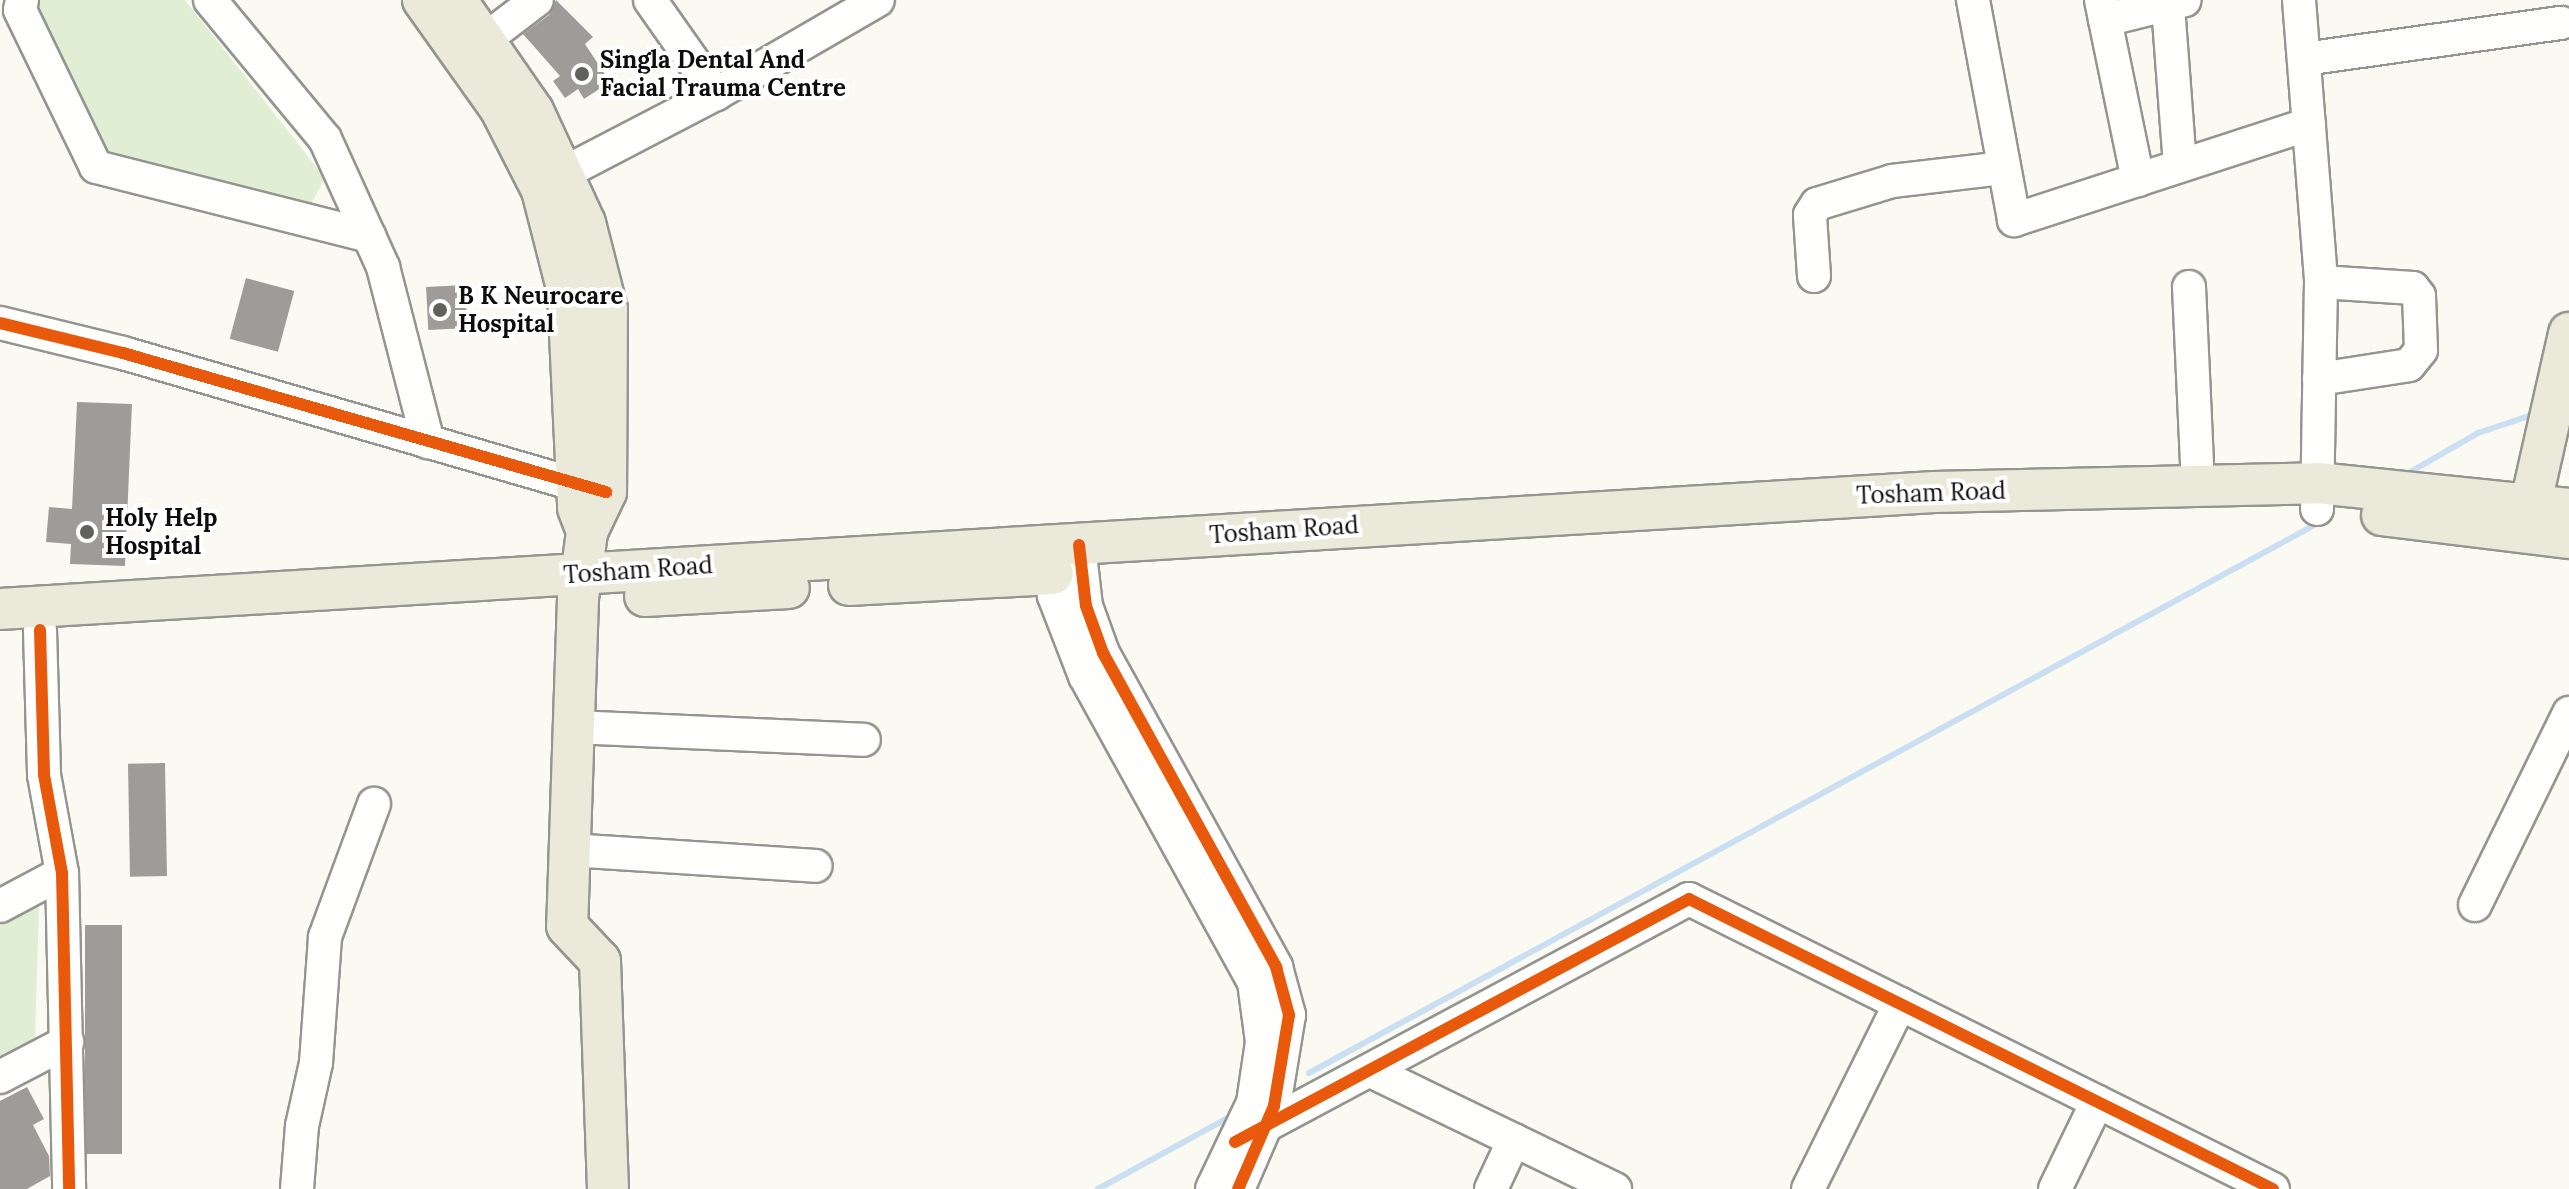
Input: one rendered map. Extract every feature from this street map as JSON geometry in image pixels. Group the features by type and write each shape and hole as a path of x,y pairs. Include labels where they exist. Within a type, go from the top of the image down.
{"main road":[{"path":"423,0 474,48 533,111 585,223 607,309 591,391 591,489 579,587 567,926 600,961 608,1189"},
{"path":"456,0 500,108 542,190 591,391"},
{"path":"2556,515 2569,333"},
{"name":"Tosham Road","path":"1065,559 1919,492 2198,485 2556,515"},
{"name":"Tosham Road","path":"0,609 579,587 1065,559 2102,511 2317,496"},
{"name":"Tosham Road","path":"0,630 40,630 579,587"}],"street":[{"path":"22,0 20,10 96,167 369,236"},
{"path":"210,0 325,139 383,267 428,442"},
{"path":"474,48 537,0"},
{"path":"650,0 716,94"},
{"path":"562,174 716,94 878,0"},
{"path":"1973,0 2010,217 2020,221 2309,124"},
{"path":"2299,0 2321,282 2317,496"},
{"path":"2138,180 2103,10 2177,3 2180,166"},
{"path":"2304,59 2561,23"},
{"path":"1814,276 1810,215 1817,204 1892,181 2002,168"},
{"path":"2319,379 2409,365 2421,350 2419,296 2413,288 2321,282"},
{"path":"2189,287 2198,485"},
{"path":"0,323 123,353 591,489"},
{"path":"1065,559 1103,653 1276,967 1289,1015 1274,1106 1238,1189"},
{"path":"1065,559 1067,638 1254,982 1262,1042 1253,1103 1212,1189"},
{"path":"40,630 44,775 62,873 69,1189"},
{"path":"2475,905 2569,713"},
{"path":"572,727 864,740"},
{"path":"297,1189 302,1126 316,1063 325,937 374,804"},
{"path":"570,850 815,866"},
{"path":"0,906 62,873"},
{"path":"1235,1142 1373,1072 1689,899 2263,1187"},
{"path":"1808,1189 1900,1004"},
{"path":"0,1077 67,1042"},
{"path":"1373,1072 1612,1188"},
{"path":"2055,1189 2097,1102"},
{"path":"1491,1189 1514,1140"}],"green space":[{"path":"36,0 185,0 325,178 308,210 99,154 28,7"},
{"path":"39,905 35,1038 0,1056 0,925"}],"building":[{"path":"556,0 593,37 585,44 610,82 584,99 578,89 565,98 553,81 560,76 523,34 549,15"},
{"path":"246,278 294,291 278,352 230,339"},
{"path":"465,285 467,328 428,330 426,287"},
{"path":"77,402 132,404 125,566 70,564 71,544 46,542 49,507 72,509"},
{"path":"165,763 167,876 130,877 128,764"},
{"path":"85,925 122,925 122,1154 85,1154"},
{"path":"27,1087 44,1119 33,1125 49,1156 50,1176 27,1189 0,1189 0,1101"}],"waterway":[{"path":"2405,475 2478,433 2529,416"},
{"path":"1309,1073 2320,522"},
{"path":"1098,1189 1235,1114"}],"cycle path":[{"path":"0,323 123,353 606,492"},
{"path":"1079,545 1086,606 1103,653 1276,967 1289,1015 1274,1106 1238,1189"},
{"path":"40,630 44,775 62,873 69,1189"},
{"path":"1235,1142 1689,899 2273,1189"}],"place":[{"name":"Singla Dental And Facial Trauma Centre","path":"582,74"},
{"name":"B K Neurocare Hospital","path":"440,310"},
{"name":"Holy Help Hospital","path":"87,532"}]}
